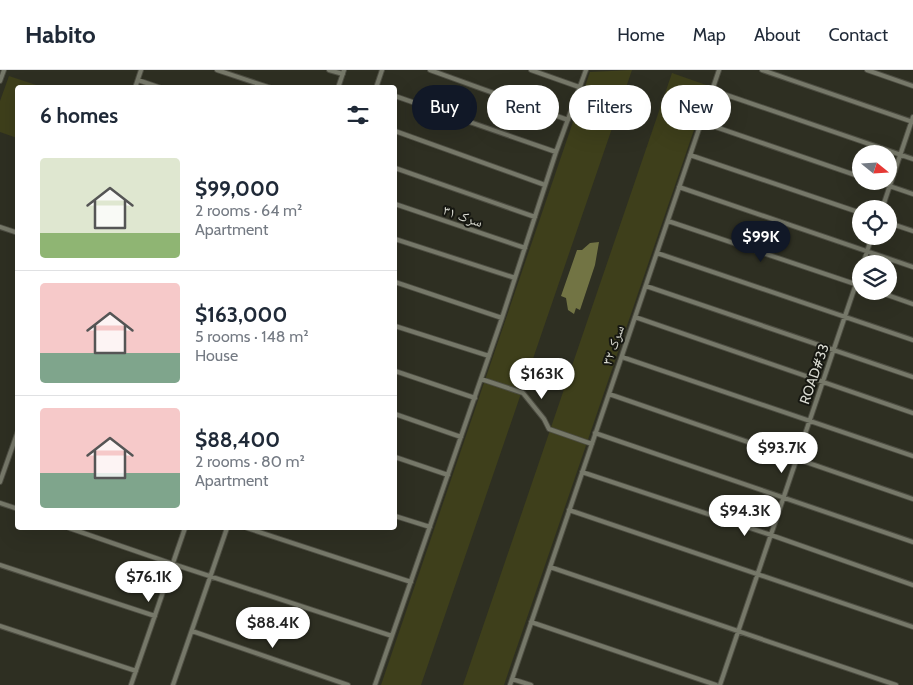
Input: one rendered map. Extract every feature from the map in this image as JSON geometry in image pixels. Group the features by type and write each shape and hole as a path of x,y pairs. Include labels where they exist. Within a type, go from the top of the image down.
{"street":[{"path":"0,81 4,70"},
{"path":"136,85 141,70"},
{"path":"217,70 262,85"},
{"path":"329,70 343,72 339,85"},
{"path":"377,85 382,70"},
{"path":"375,685 502,318 545,184 568,120 430,70"},
{"path":"531,70 574,85"},
{"path":"581,85 586,70"},
{"name":"سرک ۳۲","path":"714,85 719,70"},
{"path":"762,70 912,120 898,160"},
{"path":"867,70 913,86"},
{"path":"138,80 153,85"},
{"path":"731,96 913,158"},
{"path":"397,97 556,152"},
{"name":"سرک ۳۲","path":"510,685 698,130"},
{"path":"725,130 852,173"},
{"path":"397,132 545,184"},
{"path":"690,155 852,210"},
{"path":"397,169 535,217"},
{"path":"679,188 913,267"},
{"path":"898,189 913,194"},
{"name":"سرک ۳۱","path":"397,205 524,248"},
{"path":"668,221 852,283"},
{"path":"897,226 913,231"},
{"path":"0,227 15,232"},
{"path":"397,240 515,278"},
{"path":"866,255 869,245"},
{"path":"657,253 913,340"},
{"path":"397,283 502,318"},
{"path":"646,286 913,377"},
{"name":"ROAD#33","path":"720,685 852,296"},
{"path":"897,298 913,304"},
{"path":"635,317 913,413"},
{"path":"397,327 489,356"},
{"path":"622,356 913,456"},
{"path":"397,371 474,398"},
{"path":"481,379 523,393 544,419 549,429 592,444"},
{"path":"609,394 913,499"},
{"path":"397,415 461,437"},
{"path":"596,433 913,542"},
{"path":"0,482 15,438"},
{"path":"397,458 448,475"},
{"path":"582,472 913,585"},
{"path":"0,503 15,508"},
{"path":"569,510 913,627"},
{"path":"397,517 430,527"},
{"path":"75,530 392,636"},
{"path":"131,685 184,530"},
{"path":"173,685 226,530"},
{"path":"253,530 411,582"},
{"path":"0,565 155,616"},
{"path":"550,566 896,685"},
{"path":"531,622 716,685"},
{"path":"0,626 136,671"},
{"path":"192,631 348,685"},
{"path":"512,679 531,685"}],"shaded area":[{"path":"632,70 627,85 586,85 590,72"},
{"path":"672,73 706,85 668,85"},
{"path":"9,76 36,85 15,85 15,137 0,132 0,101"},
{"path":"661,105 661,130 694,130 504,685 463,685"},
{"path":"570,130 611,130 421,685 381,685"},
{"path":"599,242 595,265 580,310 576,308 574,314 568,310 566,298 561,296 577,250 582,250 590,243"}]}
